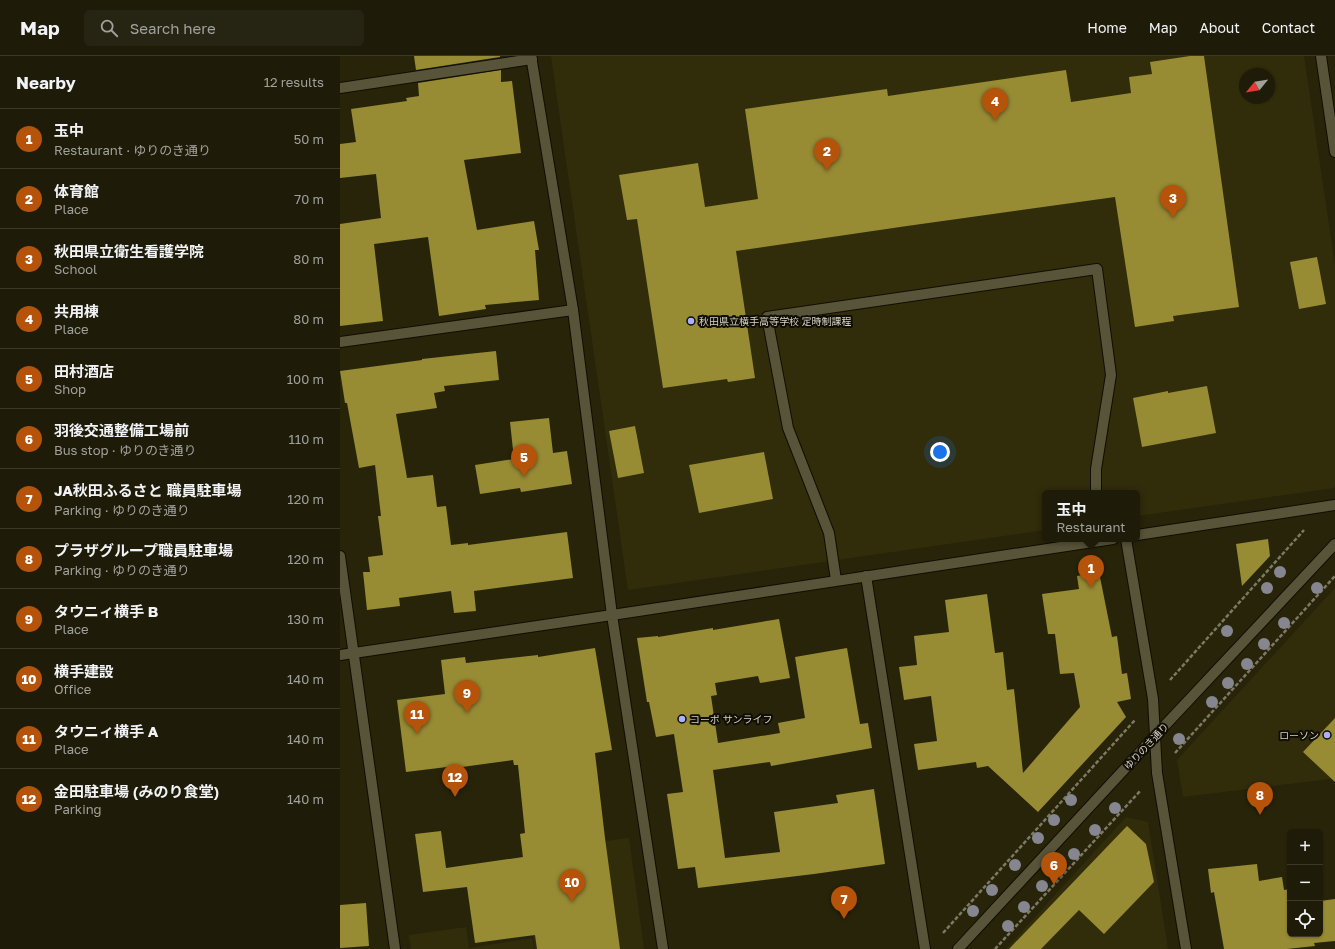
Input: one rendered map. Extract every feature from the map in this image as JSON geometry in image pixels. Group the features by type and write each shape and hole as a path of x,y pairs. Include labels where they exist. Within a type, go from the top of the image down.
{"street":[{"path":"1321,56 1335,152"},
{"path":"340,88 531,58 573,310 612,615 663,949"},
{"path":"836,580 829,534 788,428 767,317 1097,269 1111,374 1096,470 1096,490"},
{"path":"340,342 573,310"},
{"path":"1140,535 1330,505"},
{"path":"340,655 612,615 1084,542"},
{"path":"1127,542 1153,699 1157,773 1186,949"},
{"name":"ゆりのき通り","path":"958,949 1335,544"},
{"path":"340,556 395,949"},
{"path":"866,576 925,949"}],"path":[{"path":"940,937 1153,699 1330,505"}],"shaded area":[{"path":"551,56 1304,56 1335,265 1334,488 1140,516 1140,490 1042,490 1042,530 628,590"},
{"path":"1335,588 1335,775 1330,779 1183,797 1177,760"},
{"path":"1126,817 1148,822 1168,949 1006,949"},
{"path":"629,838 644,949 535,949 521,852"},
{"path":"466,927 469,948 532,938 534,949 411,949 409,935"}],"building":[{"path":"414,56 500,56 500,57 416,70"},
{"path":"1190,56 1204,56 1239,307 1173,316 1174,321 1135,327 1115,197 907,226 736,251 755,378 728,382 727,379 663,388 637,219 627,220 619,175 698,163 705,207 758,199 745,109 887,89 888,96 1066,70 1071,102 1131,93 1129,77 1152,74 1150,62"},
{"path":"501,70 501,82 512,81 521,153 464,160 477,230 534,221 539,250 535,250 539,300 485,305 486,309 439,316 428,237 374,244 383,321 340,326 340,224 381,218 376,174 340,178 340,144 356,142 351,109 407,101 406,98 419,96 418,83"},
{"path":"1317,257 1326,304 1299,309 1290,262"},
{"path":"496,351 499,380 444,386 445,391 434,393 437,408 396,414 407,478 433,475 437,507 446,506 451,545 468,543 468,545 567,532 573,578 474,591 476,611 454,613 451,591 399,598 400,606 367,610 363,572 370,572 368,557 383,555 378,516 381,516 375,465 359,468 347,403 345,403 340,371 422,359"},
{"path":"1207,386 1216,433 1142,447 1133,398 1168,391 1168,393"},
{"path":"549,418 553,453 567,451 572,484 521,492 520,488 480,494 475,465 514,459 510,422"},
{"path":"635,426 644,473 618,478 609,431"},
{"path":"764,452 773,499 699,513 689,465"},
{"path":"1268,539 1270,556 1242,586 1236,544"},
{"path":"1099,572 1112,637 1117,636 1122,674 1127,673 1131,699 1117,702 1126,717 1038,812 988,766 977,768 976,762 918,770 914,744 937,741 931,696 904,700 899,667 917,665 914,636 949,632 945,600 987,594 995,653 1003,652 1007,690 1014,689 1023,773 1080,707 1074,673 1060,674 1055,634 1048,634 1042,594 1079,589 1077,576"},
{"path":"779,619 790,678 760,683 758,676 715,683 717,695 711,696 718,743 780,733 778,723 805,718 795,657 847,648 860,724 868,723 872,748 771,766 770,762 713,770 725,858 780,852 774,812 838,803 836,795 874,789 885,864 698,888 695,867 678,869 667,794 683,792 674,734 656,737 649,702 647,702 637,638 658,637 713,628 713,630"},
{"path":"595,648 612,750 595,753 620,949 537,949 535,935 475,943 467,887 423,892 415,834 441,831 446,868 523,857 520,834 525,833 518,765 514,765 513,760 455,768 455,766 406,772 397,700 445,694 441,660 465,657 466,663 538,655 538,657"},
{"name":"ローソン","path":"1335,718 1335,782 1303,752"},
{"path":"1127,826 1146,844 1154,882 1104,934 1079,910 1041,949 1009,949"},
{"path":"1257,864 1259,881 1282,877 1284,890 1287,890 1287,937 1323,937 1323,901 1335,899 1335,941 1314,943 1315,946 1287,949 1224,949 1214,892 1211,893 1208,869"},
{"path":"366,903 369,946 340,948 340,905"}],"place":[{"name":"共用棟","path":"995,121"},
{"name":"体育館","path":"827,171"},
{"name":"秋田県立衛生看護学院","path":"1173,218"},
{"name":"秋田県立横手高等学校 定時制課程","path":"691,321"},
{"name":"田村酒店","path":"524,477"},
{"name":"玉中","path":"1091,588"},
{"name":"タウニィ横手 B","path":"467,713"},
{"name":"コーポ サンライフ","path":"682,719"},
{"name":"タウニィ横手 A","path":"417,734"},
{"name":"ローソン","path":"1327,735"},
{"name":"金田駐車場 (みのり食堂)","path":"455,797"},
{"name":"プラザグループ職員駐車場","path":"1260,815"},
{"name":"羽後交通整備工場前","path":"1054,885"},
{"name":"横手建設","path":"572,902"},
{"name":"JA秋田ふるさと 職員駐車場","path":"844,919"}]}
